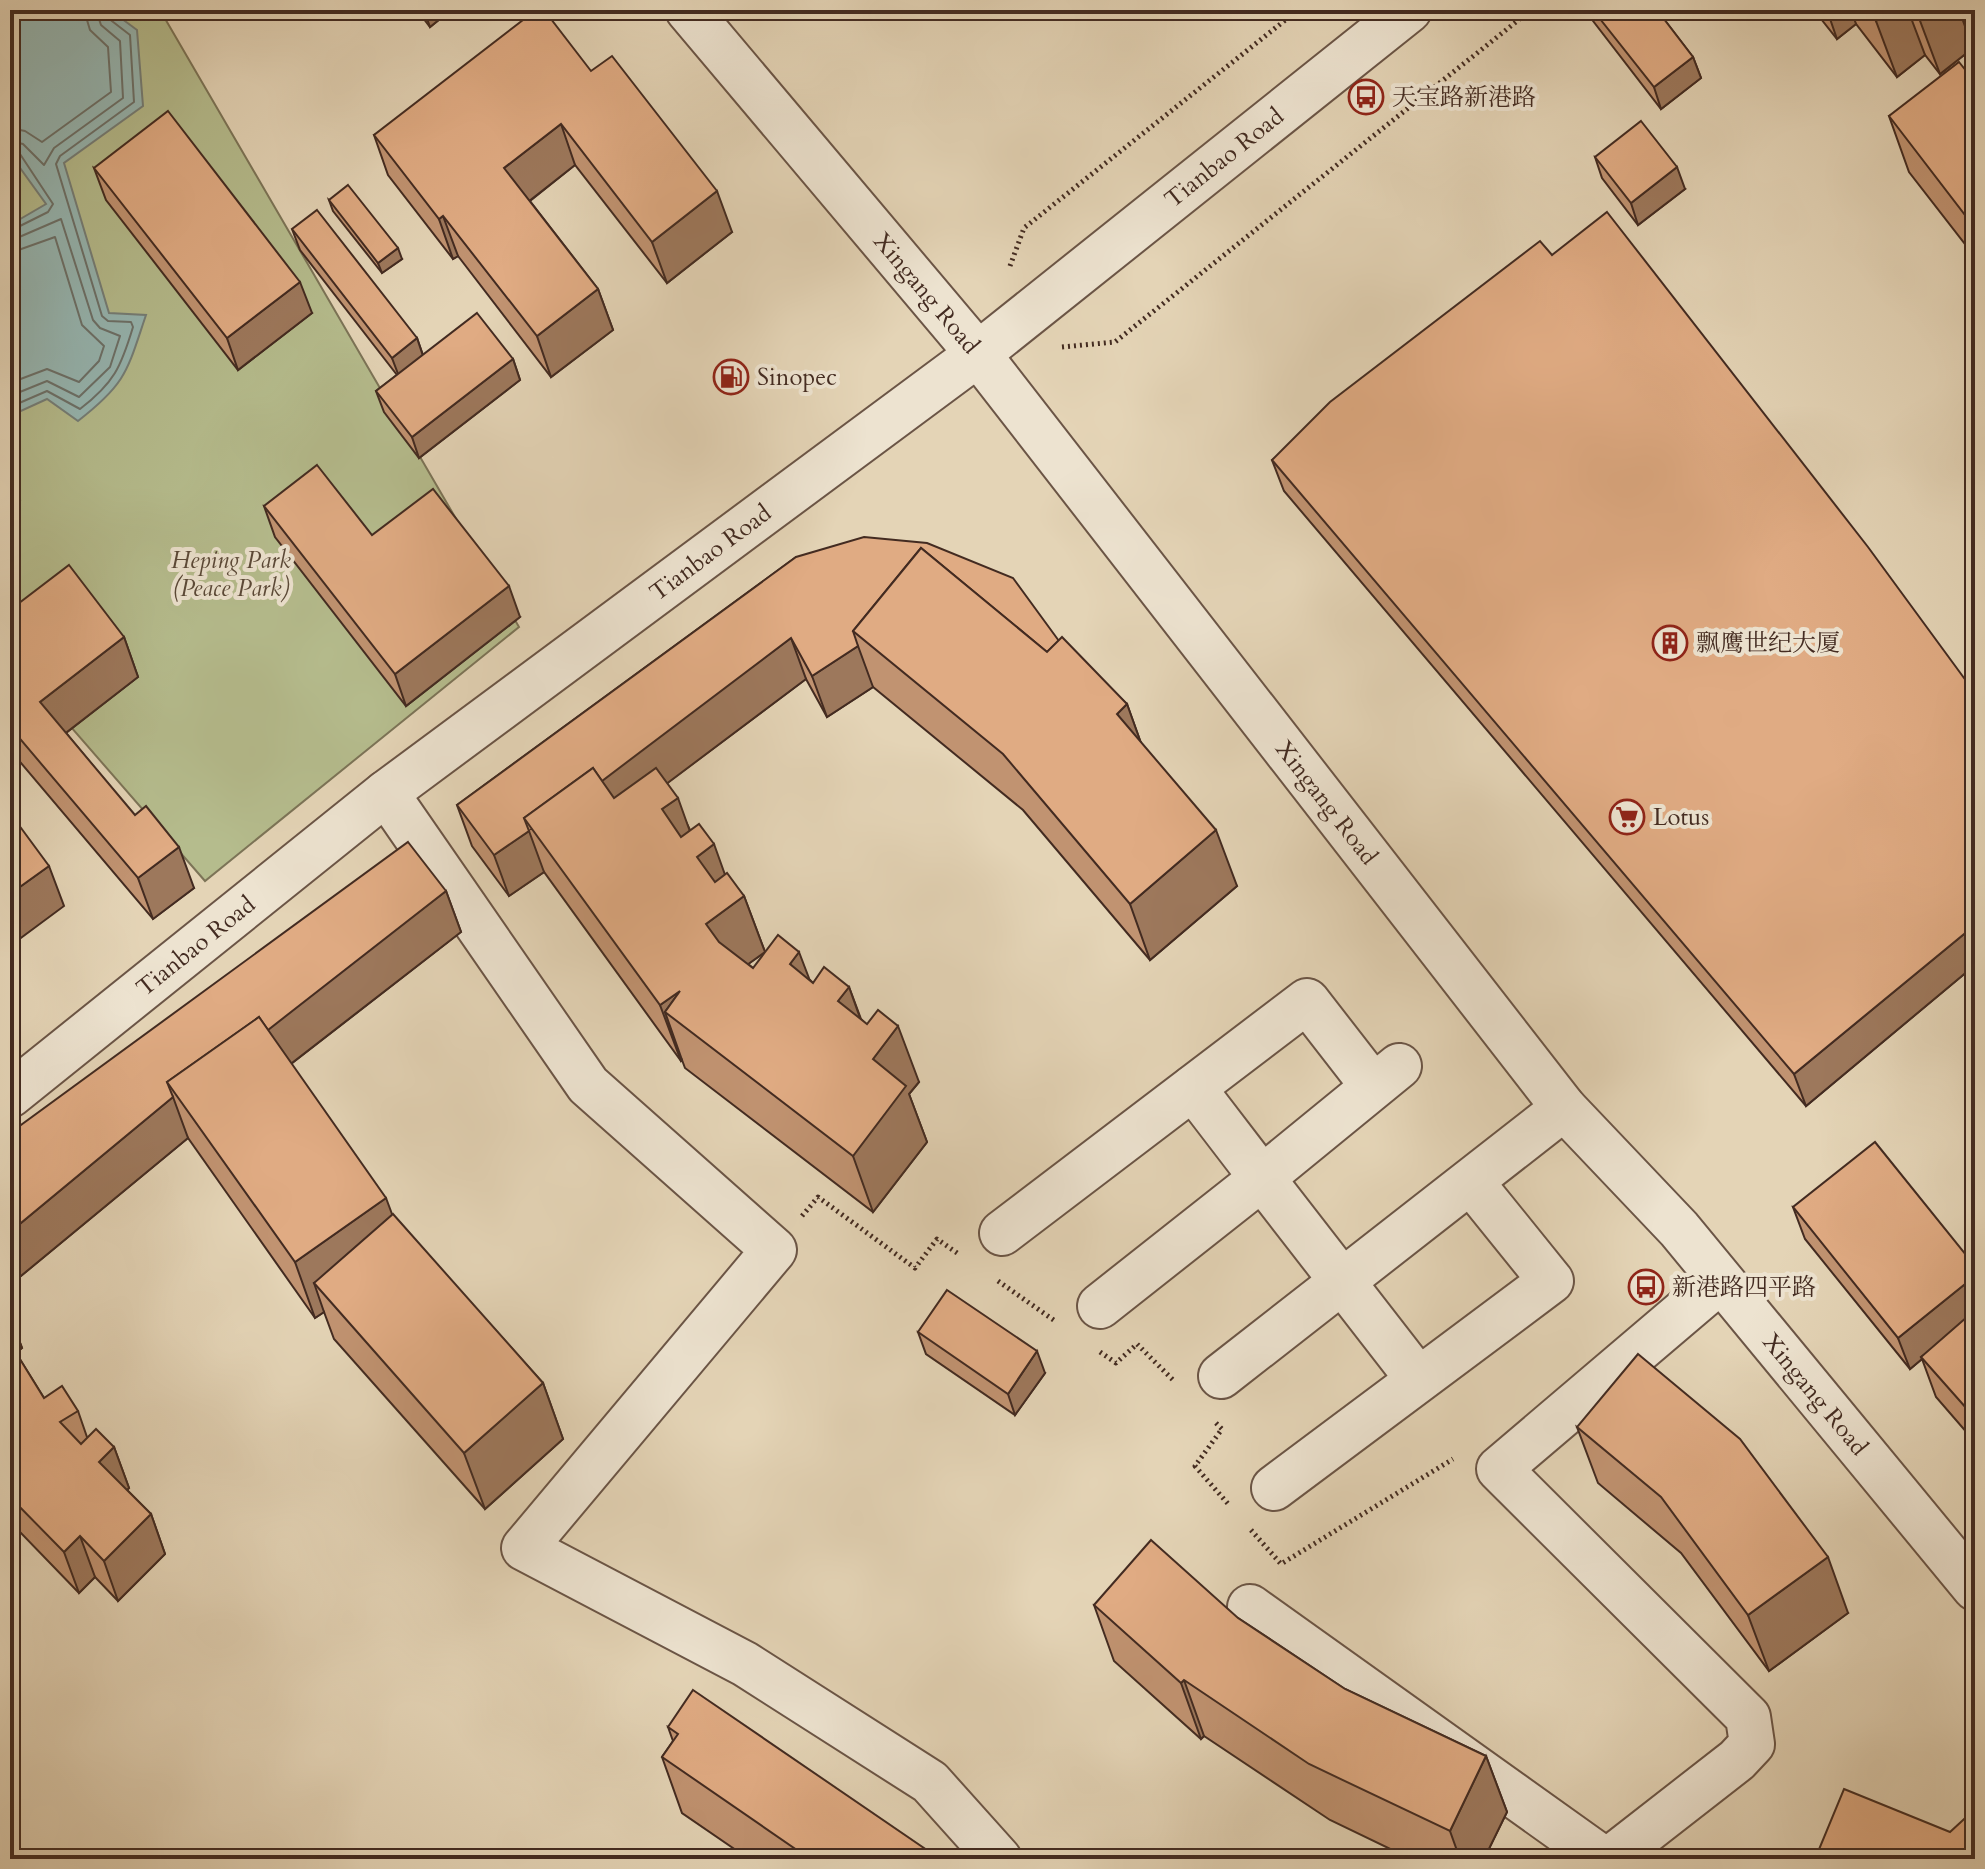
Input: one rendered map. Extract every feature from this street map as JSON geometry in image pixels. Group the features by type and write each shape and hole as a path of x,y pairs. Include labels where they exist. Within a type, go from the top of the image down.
{"street":[{"name":"Xingang Road","path":"688,10 978,354 1564,1108 1679,1229 1975,1588"},
{"name":"Tianbao Road","path":"10,1095 386,793 978,354 1409,10"},
{"path":"386,793 588,1085 774,1250 524,1548 745,1664 930,1782 999,1859"},
{"path":"1002,1233 1307,1001 1386,1076 1085,1326"},
{"path":"1193,1088 1418,1379"},
{"path":"1221,1376 1564,1108"},
{"path":"1274,1488 1551,1281 1471,1182"},
{"path":"1610,1859 1737,1760 1752,1744 1748,1717 1499,1469 1720,1281"},
{"path":"1250,1607 1603,1859"}],"path":[{"path":"1024,228 1298,10"},
{"path":"1115,342 1531,10"},
{"path":"774,1250 818,1197 915,1268 937,1239 963,1257"},
{"path":"988,1274 1085,1326 1116,1363 1137,1344 1180,1387"},
{"path":"1211,1418 1222,1429 1195,1466 1233,1509"},
{"path":"1242,1520 1281,1564 1478,1445 1499,1469"}],"green space":[{"name":"Heping Park (Peace Park)","path":"10,10 160,10 519,627 205,881 10,657"}],"water":[{"path":"10,10 110,10 137,30 143,106 64,163 109,313 146,315 129,363 116,386 78,421 47,399 10,416 10,225 46,204 10,154"}],"building":[{"path":"536,10 544,10 591,71 612,56 717,191 652,242 561,124 504,168 598,289 537,336 443,216 439,219 374,135"},
{"path":"1593,10 1657,10 1693,57 1654,87"},
{"path":"1868,10 1890,10 1876,21"},
{"path":"1913,10 1929,10 1919,18"},
{"path":"1959,62 1975,82 1975,228 1889,116"},
{"path":"168,111 300,282 227,338 94,168"},
{"path":"1641,121 1677,167 1631,203 1595,157"},
{"path":"348,185 398,248 378,263 329,200"},
{"path":"317,210 417,338 392,358 292,229"},
{"name":"飘鹰世纪大厦","path":"1607,212 1868,547 1975,693 1975,925 1794,1074 1272,460 1330,402 1540,241 1552,255"},
{"path":"477,313 513,359 412,437 376,391"},
{"path":"317,465 372,535 433,489 509,586 395,674 264,506"},
{"path":"864,537 927,543 1013,578 1059,641 1047,652 921,548 853,631 858,646 812,676 791,638 602,781 593,768 524,818 529,831 494,855 457,805 796,557"},
{"path":"921,548 1047,652 1062,637 1127,704 1117,714 1216,830 1130,904 1003,754 853,631"},
{"path":"69,565 124,637 40,702 135,815 146,806 179,847 138,878 10,727 10,610"},
{"path":"593,768 614,798 656,768 678,798 662,809 681,837 699,824 714,844 697,857 715,882 727,873 744,896 706,924 719,942 753,968 778,935 799,952 790,964 813,983 824,967 849,987 838,1001 867,1024 878,1010 898,1026 873,1059 906,1086 853,1156 665,1012 680,991 660,1005 524,818"},
{"path":"10,813 49,866 10,894"},
{"path":"408,842 446,891 268,1030 259,1017 167,1082 173,1097 10,1232 10,1133"},
{"path":"259,1017 386,1198 295,1262 167,1082"},
{"path":"1875,1142 1975,1266 1975,1276 1898,1338 1793,1207"},
{"path":"393,1214 543,1383 464,1453 314,1283"},
{"path":"947,1290 1037,1351 1008,1394 918,1332"},
{"path":"1975,1310 1975,1418 1921,1357"},
{"path":"10,1343 44,1398 62,1386 78,1411 60,1422 81,1444 96,1429 114,1447 99,1462 151,1514 104,1561 80,1536 64,1552 10,1497 10,1483 19,1475 10,1466"},
{"path":"1638,1354 1740,1439 1828,1557 1748,1615 1661,1497 1577,1427"},
{"path":"1151,1540 1238,1618 1345,1689 1486,1756 1450,1831 1309,1764 1184,1680 1181,1683 1094,1605"},
{"path":"693,1690 940,1859 810,1859 662,1757 678,1734 668,1727"},
{"path":"1844,1789 1950,1832 1975,1809 1975,1859 1815,1859"}],"place":[{"name":"天宝路新港路","path":"1366,97"},
{"name":"Sinopec","path":"731,377"},
{"name":"飘鹰世纪大厦","path":"1670,643"},
{"name":"Lotus","path":"1627,817"},
{"name":"新港路四平路","path":"1646,1287"}]}
